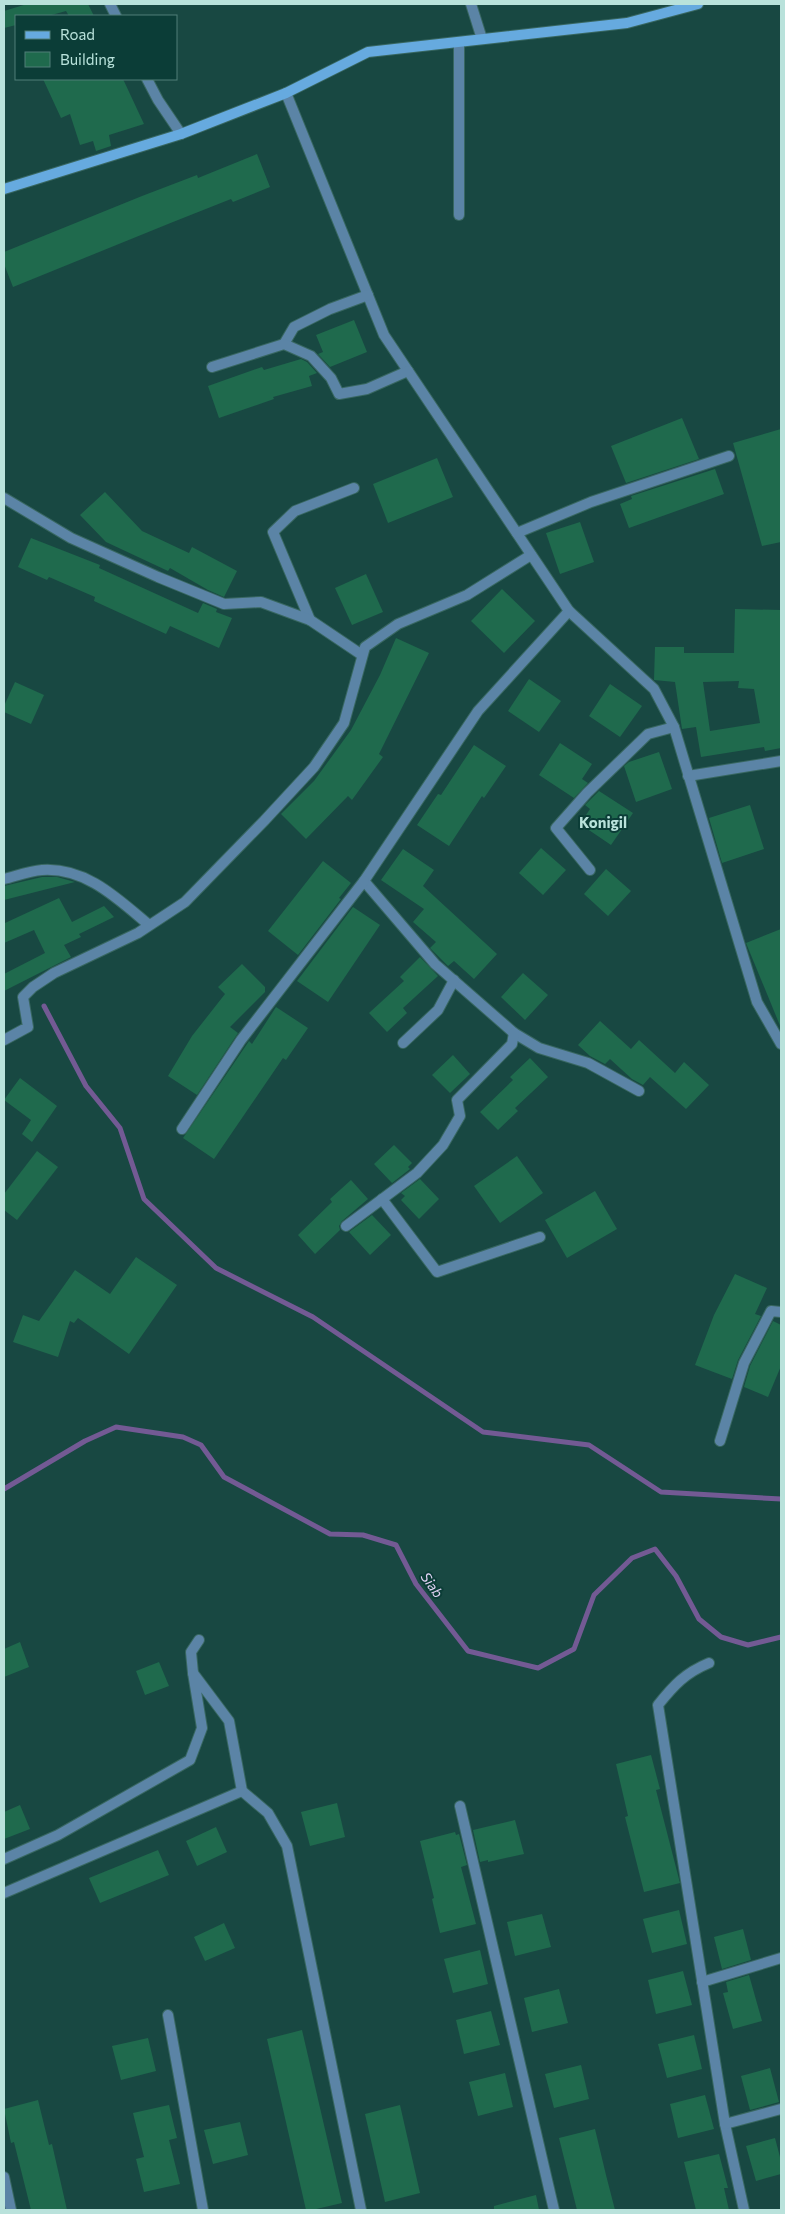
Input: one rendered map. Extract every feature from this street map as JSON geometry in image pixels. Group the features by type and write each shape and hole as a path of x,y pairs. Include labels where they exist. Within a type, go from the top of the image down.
{"main road":[{"path":"4,189 181,134 286,93 368,52 627,23 698,4"}],"street":[{"path":"471,4 482,39"},
{"path":"459,42 459,215"},
{"path":"148,80 158,100 181,134"},
{"path":"286,93 384,335 569,611 654,689 674,728 757,1002 781,1044"},
{"path":"284,344 294,327 330,309 368,295"},
{"path":"212,367 284,344 311,356 331,378 340,394 367,389 408,371"},
{"path":"517,533 591,502 729,456"},
{"path":"310,620 273,532 295,511 354,488"},
{"path":"4,498 72,538 158,578 224,604 261,602 310,620 362,655"},
{"path":"4,1040 28,1027 23,997 33,987 54,973 138,933 185,902 314,767 344,723 365,647 398,624 467,595 531,555"},
{"path":"182,1129 241,1040 364,880 478,711 569,611"},
{"path":"590,870 556,828 587,793 648,734 674,728"},
{"path":"688,776 781,761"},
{"path":"4,879 41,870 64,871 109,890 149,925"},
{"path":"364,880 435,964 514,1033 539,1048 588,1063 639,1091"},
{"path":"403,1044 438,1010 454,980"},
{"path":"346,1226 417,1172 443,1145 460,1116 458,1100 512,1044 514,1033"},
{"path":"382,1199 437,1272 540,1237"},
{"path":"720,1441 744,1363 771,1311 781,1312"},
{"path":"4,1859 58,1835 190,1760 202,1728 191,1652 199,1640"},
{"path":"709,1663 697,1668 676,1682 658,1705 725,2124 744,2210"},
{"path":"193,1673 229,1721 242,1791 268,1813 287,1846 361,2210"},
{"path":"4,1893 242,1791"},
{"path":"460,1806 554,2210"},
{"path":"702,1982 781,1958"},
{"path":"168,2015 203,2210"},
{"path":"725,2124 781,2110"},
{"path":"4,2177 11,2210"}],"building":[{"path":"27,4 88,4 94,15 68,15 66,11 52,15 15,15 15,25 4,28 4,11"},
{"path":"43,80 123,80 144,124 109,135 111,146 96,151 93,141 80,145 70,114 61,118"},
{"path":"257,154 270,187 233,202 231,199 13,287 4,264 4,252 142,196 197,175 198,178"},
{"path":"354,320 367,352 330,367 318,354 323,352 316,335"},
{"path":"301,359 307,362 317,373 309,376 312,386 273,397 274,399 219,418 208,386 262,367 264,370"},
{"path":"682,418 699,459 626,483 611,446"},
{"path":"781,429 781,542 762,546 733,443"},
{"path":"437,458 453,497 388,523 373,484"},
{"path":"715,469 724,494 629,528 620,504 632,499 631,496"},
{"path":"105,492 142,531 189,553 192,547 237,571 224,597 170,568 168,571 106,542 80,515"},
{"path":"580,522 594,562 560,574 546,533"},
{"path":"31,538 100,565 99,568 198,613 203,603 217,609 216,612 232,618 219,648 170,626 166,634 94,601 95,597 49,577 47,580 18,567"},
{"path":"366,574 383,612 352,625 335,588"},
{"path":"502,589 535,621 504,653 471,621"},
{"path":"735,609 781,610 781,748 765,751 764,747 701,757 696,727 682,729 675,682 654,680 655,647 684,647 684,653 734,653","holes":["739,681 738,688 754,689 760,723 710,731 703,682"]},
{"path":"396,638 429,653 379,754 383,757 352,800 348,796 306,839 281,814 314,781 351,730 380,675"},
{"path":"529,679 561,701 539,732 508,711"},
{"path":"15,682 44,695 31,724 4,712 4,706"},
{"path":"610,684 642,706 620,737 589,716"},
{"path":"560,743 592,764 582,779 588,783 574,798 539,775"},
{"path":"474,745 506,766 484,798 482,796 449,846 417,825 438,794 441,795"},
{"path":"659,752 672,789 636,802 624,766 629,762"},
{"path":"599,791 633,813 611,845 580,824 590,809 585,805"},
{"path":"750,805 764,849 722,863 709,818"},
{"path":"541,848 566,870 543,895 519,873"},
{"path":"403,849 434,870 423,886 497,954 474,979 454,961 448,966 430,948 436,942 413,922 424,909 381,880"},
{"path":"323,861 351,883 298,955 268,931"},
{"path":"606,869 631,891 608,916 584,894"},
{"path":"42,877 57,877 75,882 4,900 4,886"},
{"path":"59,898 72,922 104,906 114,917 79,934 81,937 64,945 71,957 4,991 4,974 45,953 34,930 4,943 5,923"},
{"path":"353,907 380,925 328,1002 297,981"},
{"path":"781,929 781,1028 746,943"},
{"path":"420,957 438,976 403,1008 407,1013 387,1032 369,1013 404,981 400,977"},
{"path":"242,964 265,987 265,992 230,1027 238,1033 197,1095 168,1076 192,1036 225,994 218,987"},
{"path":"523,973 548,995 525,1020 501,997"},
{"path":"276,1007 308,1028 286,1060 283,1058 214,1159 183,1138 249,1041 252,1044"},
{"path":"600,1021 631,1049 639,1040 675,1073 684,1062 709,1085 686,1109 650,1077 643,1085 632,1079 610,1059 605,1064 590,1056 578,1045"},
{"path":"453,1055 470,1074 450,1093 432,1075"},
{"path":"530,1058 548,1077 515,1108 518,1111 498,1130 480,1112 513,1080 510,1077"},
{"path":"20,1078 57,1106 32,1142 22,1134 31,1120 4,1100"},
{"path":"394,1145 412,1163 408,1167 410,1169 392,1183 374,1164"},
{"path":"37,1151 58,1167 17,1220 4,1210 4,1194"},
{"path":"517,1156 543,1193 500,1223 474,1186"},
{"path":"420,1179 439,1199 419,1219 401,1200 405,1196 401,1193"},
{"path":"351,1180 368,1199 342,1221 339,1226 340,1230 315,1254 298,1235 332,1202 330,1199"},
{"path":"595,1191 617,1229 567,1258 545,1220"},
{"path":"372,1215 391,1235 370,1255 349,1232"},
{"path":"136,1257 177,1285 129,1354 78,1318 74,1323 70,1321 58,1357 13,1342 23,1315 39,1321 75,1270 110,1294"},
{"path":"735,1274 767,1288 755,1314 761,1316 738,1360 732,1379 695,1365 714,1315"},
{"path":"773,1321 781,1325 781,1366 768,1397 744,1387 750,1366"},
{"path":"20,1642 29,1667 4,1677 4,1649"},
{"path":"159,1662 169,1686 145,1695 136,1671"},
{"path":"651,1755 660,1789 656,1790 680,1883 644,1892 625,1817 628,1816 616,1764"},
{"path":"337,1803 345,1837 310,1846 301,1812"},
{"path":"20,1805 30,1829 4,1839 4,1812"},
{"path":"515,1820 524,1854 480,1862 473,1830"},
{"path":"216,1827 227,1852 197,1866 186,1841"},
{"path":"455,1832 456,1835 459,1834 467,1865 461,1867 476,1924 440,1933 432,1899 434,1898 420,1841"},
{"path":"158,1850 169,1875 100,1903 89,1878"},
{"path":"679,1910 687,1944 652,1953 643,1919"},
{"path":"542,1914 551,1947 515,1956 507,1922"},
{"path":"224,1923 235,1948 205,1961 194,1937"},
{"path":"743,1929 751,1960 722,1969 714,1937"},
{"path":"480,1950 488,1984 453,1993 444,1959"},
{"path":"683,1971 692,2005 656,2014 648,1980"},
{"path":"749,1975 762,2021 733,2029 723,1993 728,1992 726,1982"},
{"path":"559,1989 568,2023 532,2032 524,1998"},
{"path":"491,2011 500,2045 464,2054 456,2020"},
{"path":"302,2030 342,2203 312,2210 306,2210 267,2039"},
{"path":"694,2035 702,2069 667,2078 658,2044"},
{"path":"148,2038 156,2071 121,2080 112,2046"},
{"path":"581,2065 589,2099 554,2108 545,2074"},
{"path":"770,2068 779,2102 750,2110 741,2076"},
{"path":"505,2073 513,2107 478,2116 469,2082"},
{"path":"705,2095 714,2129 678,2138 670,2104"},
{"path":"38,2100 49,2145 52,2144 67,2210 31,2210 14,2142 11,2143 4,2109"},
{"path":"169,2105 177,2138 169,2140 180,2184 144,2192 136,2159 144,2157 133,2113"},
{"path":"400,2105 420,2193 385,2202 365,2114"},
{"path":"240,2122 248,2155 213,2164 204,2130"},
{"path":"595,2129 615,2210 577,2210 559,2138"},
{"path":"775,2138 781,2161 781,2174 756,2181 746,2146"},
{"path":"719,2154 728,2188 724,2188 729,2210 696,2210 684,2162"},
{"path":"536,2195 539,2210 494,2210 494,2206"}],"waterway":[{"path":"44,1006 86,1086 120,1128 144,1199 216,1268 313,1317 483,1432 589,1445 661,1492 781,1499"},
{"name":"Siab","path":"4,1489 85,1441 116,1427 183,1437 201,1445 224,1477 330,1534 363,1535 396,1545 416,1584 468,1651 538,1668 574,1649 594,1595 632,1558 655,1549 676,1576 699,1619 721,1637 748,1645 781,1637"}],"district":[{"name":"Konigil","path":"603,823"}]}
